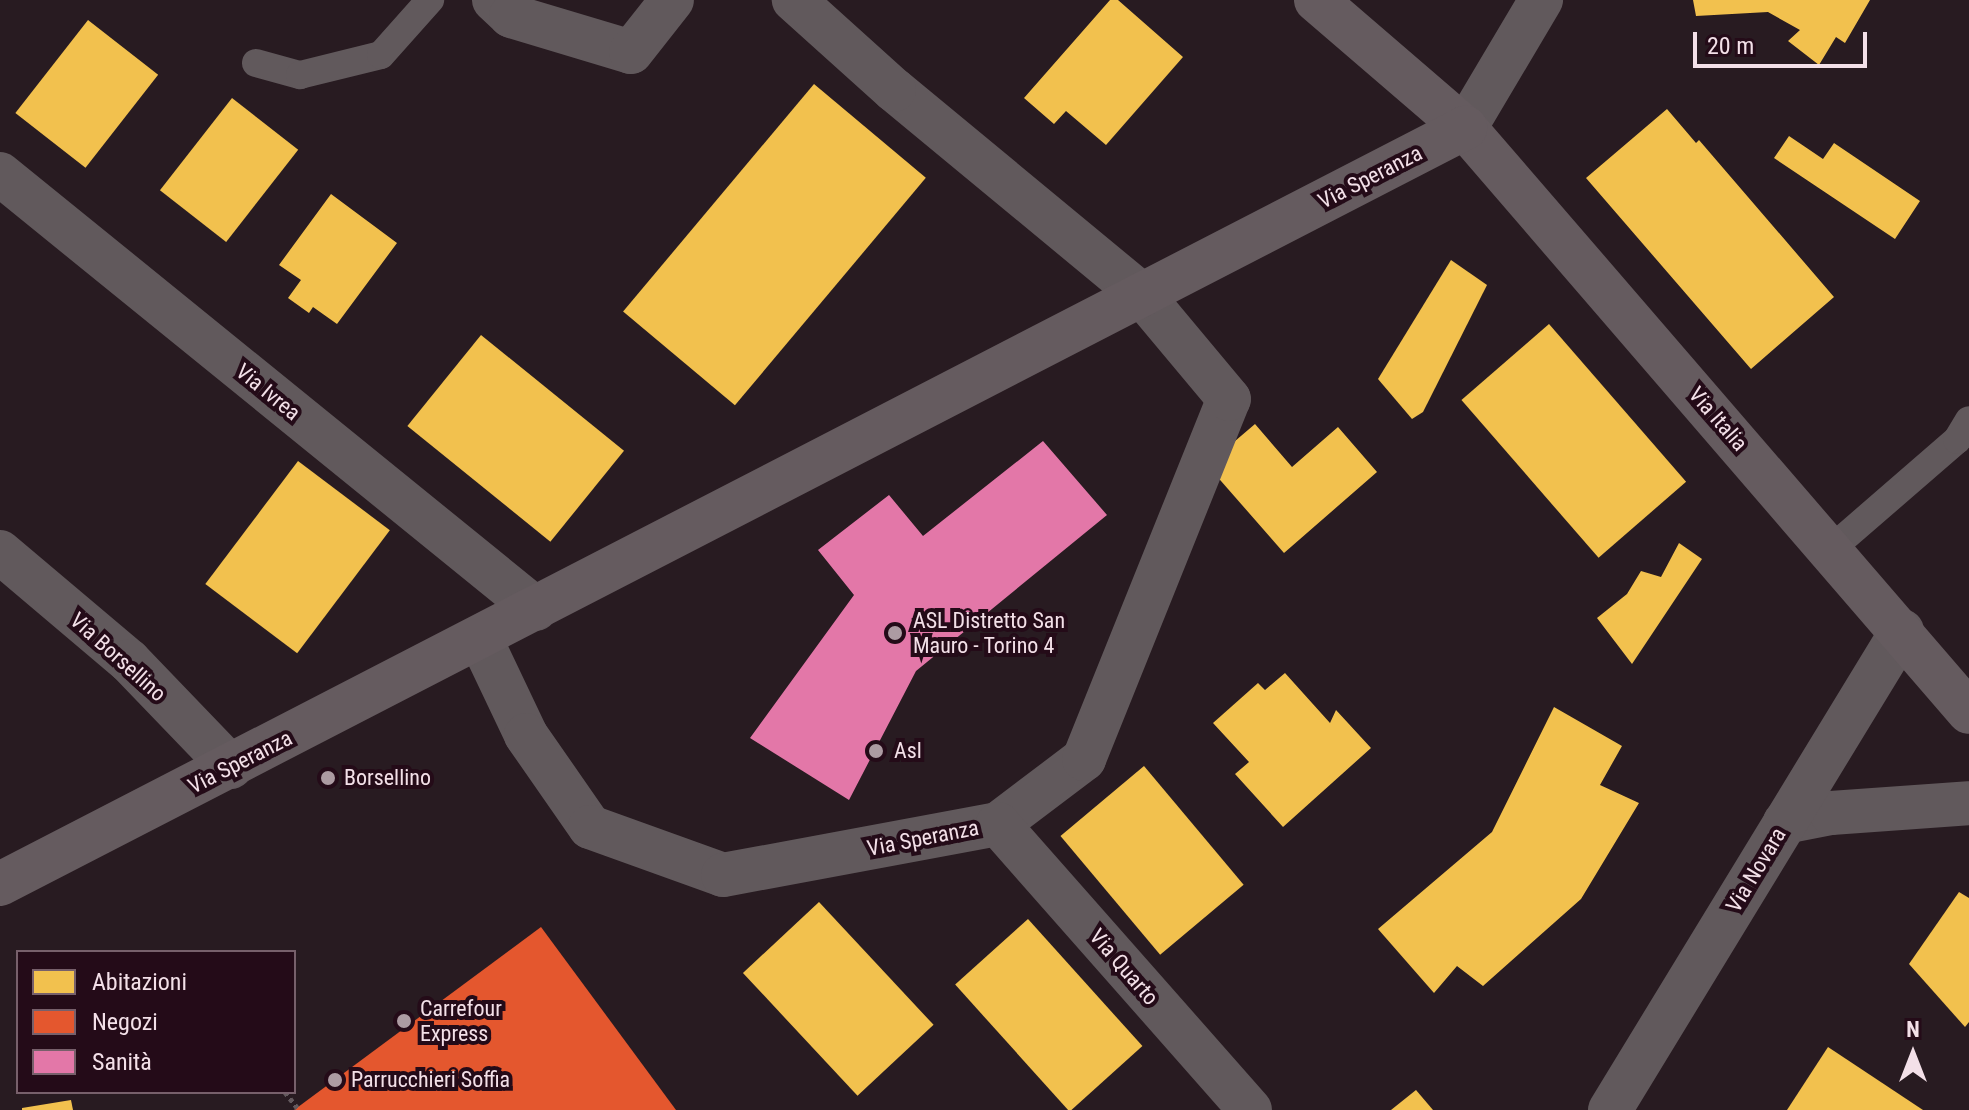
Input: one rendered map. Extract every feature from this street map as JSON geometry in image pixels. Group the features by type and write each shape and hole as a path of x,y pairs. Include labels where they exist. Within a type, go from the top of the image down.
{"street":[{"path":"494,0 511,16 631,52 672,0"},
{"name":"Via Speranza","path":"480,638 526,735 590,827 723,875 998,824 1084,759 1229,399 1142,295 894,90 794,0"},
{"name":"Via Italia","path":"1316,0 1465,128 1969,712"},
{"path":"1465,128 1541,0"},
{"name":"Via Speranza","path":"0,884 1465,128"},
{"name":"Via Ivrea","path":"0,174 536,609"},
{"name":"Via Borsellino","path":"0,552 129,661 231,767"},
{"name":"Via Novara","path":"1610,1110 1902,631"},
{"path":"1785,822 1831,813 1969,803"},
{"name":"Via Quarto","path":"998,824 1250,1110"}],"lane":[{"path":"256,63 300,75 381,55 430,0"},
{"path":"1831,549 1957,440 1969,420"}],"path":[{"path":"287,1094 299,1110"}],"building: Abitazioni":[{"path":"1110,0 1118,0 1183,57 1106,145 1066,111 1054,124 1024,98"},
{"path":"1693,0 1870,0 1845,43 1836,37 1819,65 1788,41 1800,30 1768,12 1696,16"},
{"path":"88,20 158,75 85,168 15,113"},
{"path":"814,84 926,178 735,405 623,312"},
{"path":"232,98 298,150 226,242 160,190"},
{"path":"1667,109 1696,143 1699,140 1834,297 1751,369 1586,178"},
{"path":"1789,136 1823,159 1834,143 1920,201 1895,239 1774,158"},
{"path":"331,194 397,243 337,324 313,307 309,313 288,298 301,280 279,265"},
{"path":"1451,260 1487,285 1423,412 1412,419 1378,379"},
{"path":"1549,324 1686,482 1599,558 1461,400"},
{"path":"481,335 624,451 550,542 407,426"},
{"path":"1255,424 1292,467 1338,427 1377,472 1284,553 1207,465"},
{"path":"298,461 390,530 297,653 205,584"},
{"path":"1679,543 1702,559 1632,664 1597,618 1627,594 1641,571 1661,577"},
{"path":"1285,673 1330,723 1336,710 1371,748 1283,827 1235,774 1249,762 1213,723 1258,683 1265,690"},
{"path":"1554,707 1622,746 1600,785 1639,803 1581,899 1483,986 1457,966 1434,993 1378,929 1492,832"},
{"path":"1144,766 1244,885 1160,955 1061,836"},
{"path":"1959,892 1969,898 1969,1022 1965,1027 1909,964"},
{"path":"819,902 934,1025 858,1096 743,973"},
{"path":"1028,919 1142,1046 1068,1110 955,985"},
{"path":"1828,1047 1923,1110 1787,1110"},
{"path":"1416,1090 1433,1110 1391,1110"},
{"path":"71,1100 73,1110 22,1110 22,1108"}],"building: Negozi":[{"path":"541,927 676,1110 294,1110"}],"building: Sanità":[{"name":"ASL Distretto San Mauro - Torino 4","path":"1043,441 1107,515 916,671 849,800 750,738 854,595 818,550 889,495 923,536"}],"place":[{"name":"ASL Distretto San Mauro - Torino 4","path":"895,633"},
{"name":"Asl","path":"876,751"},
{"name":"Borsellino","path":"328,778"},
{"name":"Carrefour Express","path":"404,1021"},
{"name":"Parrucchieri Soffia","path":"335,1080"}]}
